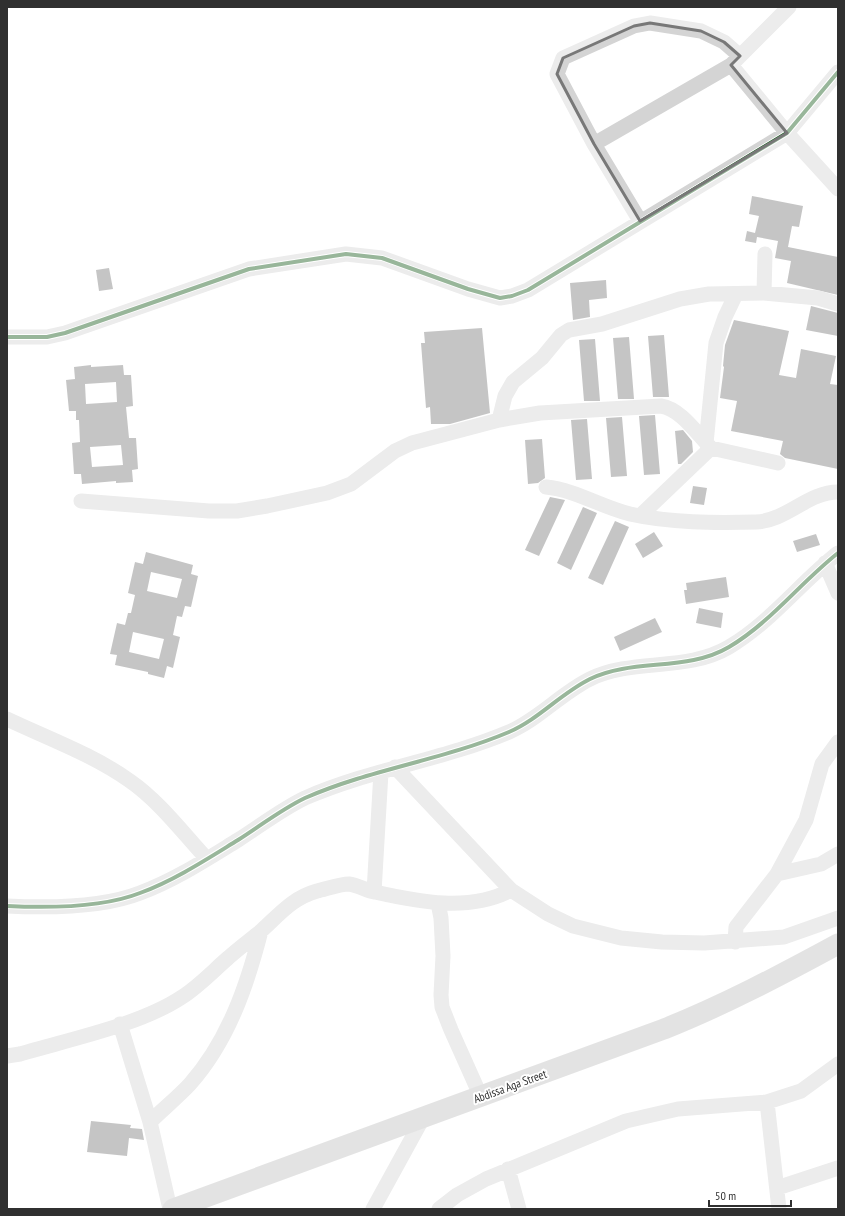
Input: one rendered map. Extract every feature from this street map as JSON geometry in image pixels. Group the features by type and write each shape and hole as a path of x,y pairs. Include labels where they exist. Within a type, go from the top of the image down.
{"highway":[{"name":"Abdissa Aga Street","path":"173,1209 664,1029 711,1010 838,944"}],"street":[{"path":"594,144 735,60 789,7"},
{"path":"640,221 594,144 557,74 563,58 634,26 650,23 701,31 724,42 735,60 787,133 838,189"},
{"path":"7,337 47,338 249,269 346,254 382,258 468,289 500,298 512,296 528,290 787,133 838,74"},
{"path":"764,292 765,254"},
{"path":"499,420 505,396 513,382 542,358 561,335 569,330 602,324 680,299 709,294 764,292 813,297 838,304"},
{"path":"641,515 709,446 716,343 725,317 736,294"},
{"path":"81,501 209,512 237,510 295,501 327,493 350,484 396,451 412,443 499,420 540,413 661,406 668,407 676,412 709,446 778,464"},
{"path":"546,487 573,492 619,510 641,515 690,521 759,522 773,519 826,493 838,492"},
{"path":"7,906 49,907 110,901 139,894 174,878 207,859 303,799 395,767 474,745 510,732 543,713 563,695 590,679 613,670 684,661 727,648 771,617 825,563 838,553"},
{"path":"825,563 838,594"},
{"path":"7,719 100,763 130,781 152,800 207,859"},
{"path":"735,942 736,927 777,874 806,820 822,764 838,742"},
{"path":"395,767 512,890 560,920 601,934 662,942 735,942 772,939 796,934 838,918"},
{"path":"374,892 381,772"},
{"path":"777,874 821,864 838,854"},
{"path":"7,1056 20,1054 120,1024 158,1010 182,997 261,931 285,907 316,891 349,884 374,892 438,903 483,900 494,898 512,890"},
{"path":"438,903 441,918 443,956 441,995 442,1007 481,1097"},
{"path":"150,1122 190,1083 228,1028 245,989 261,931"},
{"path":"120,1024 150,1122 170,1209"},
{"path":"439,1209 457,1195 508,1169 626,1121 648,1115 694,1107 740,1106 767,1102 801,1091 838,1064"},
{"path":"767,1102 779,1209"},
{"path":"374,1209 423,1118"},
{"path":"776,1188 838,1168"},
{"path":"508,1169 519,1209"}],"highlighted area":[{"path":"650,23 701,31 724,42 740,56 731,65 787,133 640,221 594,144 557,74 558,66 563,58 634,26"}],"building":[{"path":"752,196 803,206 799,227 792,226 788,247 838,257 838,295 787,283 791,261 775,258 778,241 757,237 756,243 745,241 747,231 755,233 759,216 749,214"},
{"path":"109,268 113,289 99,291 96,270"},
{"path":"606,280 607,298 589,300 590,317 573,320 570,283"},
{"path":"811,306 838,313 838,336 806,330"},
{"path":"734,320 789,331 779,375 796,378 801,349 836,356 830,384 838,385 838,469 785,458 780,454 783,441 731,431 737,401 720,398 725,345"},
{"path":"482,328 490,413 450,424 431,424 430,407 426,408 421,343 425,343 424,332"},
{"path":"664,335 669,397 653,397 648,336"},
{"path":"629,337 634,399 618,399 613,338"},
{"path":"595,339 600,401 584,401 579,340"},
{"path":"91,365 91,367 123,365 124,375 131,375 133,406 126,407 129,438 136,438 138,469 132,470 133,482 116,483 116,481 82,484 81,474 74,474 72,443 80,442 79,420 76,420 76,411 69,411 66,380 75,379 74,367","holes":["116,382 117,402 86,404 85,384","121,445 123,465 92,467 90,447"]},
{"path":"655,415 660,474 644,475 639,416"},
{"path":"622,417 627,476 611,477 606,418"},
{"path":"587,419 592,479 576,480 571,420"},
{"path":"683,430 692,441 693,452 681,464 678,464 675,431"},
{"path":"542,439 545,478 538,483 528,484 525,440"},
{"path":"693,486 707,488 704,505 690,503"},
{"path":"550,497 565,500 539,556 525,550"},
{"path":"583,507 597,513 571,570 557,563"},
{"path":"615,521 629,527 603,585 588,578"},
{"path":"654,532 663,546 643,558 635,544"},
{"path":"816,534 820,545 797,552 793,541"},
{"path":"146,552 193,565 191,574 198,576 191,607 185,606 182,617 177,616 173,635 180,637 173,668 167,666 164,678 148,674 148,672 115,665 117,655 110,654 117,623 125,625 128,613 131,613 135,595 128,593 135,562 143,564","holes":["151,572 182,579 177,598 147,591","133,632 164,639 159,659 129,652"]},
{"path":"726,577 729,597 686,604 684,590 687,590 686,583"},
{"path":"699,608 723,613 721,628 696,623"},
{"path":"655,618 662,632 620,651 614,637"},
{"path":"91,1121 131,1125 130,1128 142,1129 144,1140 129,1138 127,1156 87,1152"}],"cycle path":[{"path":"7,337 47,337 65,333 249,269 346,254 382,258 468,289 500,298 512,296 528,290 787,133 838,72"},
{"path":"7,906 75,906 109,902 140,893 166,882 190,869 296,802 355,779 459,750 509,732 520,727 579,685 590,679 624,669 678,663 713,655 729,647 758,626 838,553"}]}
